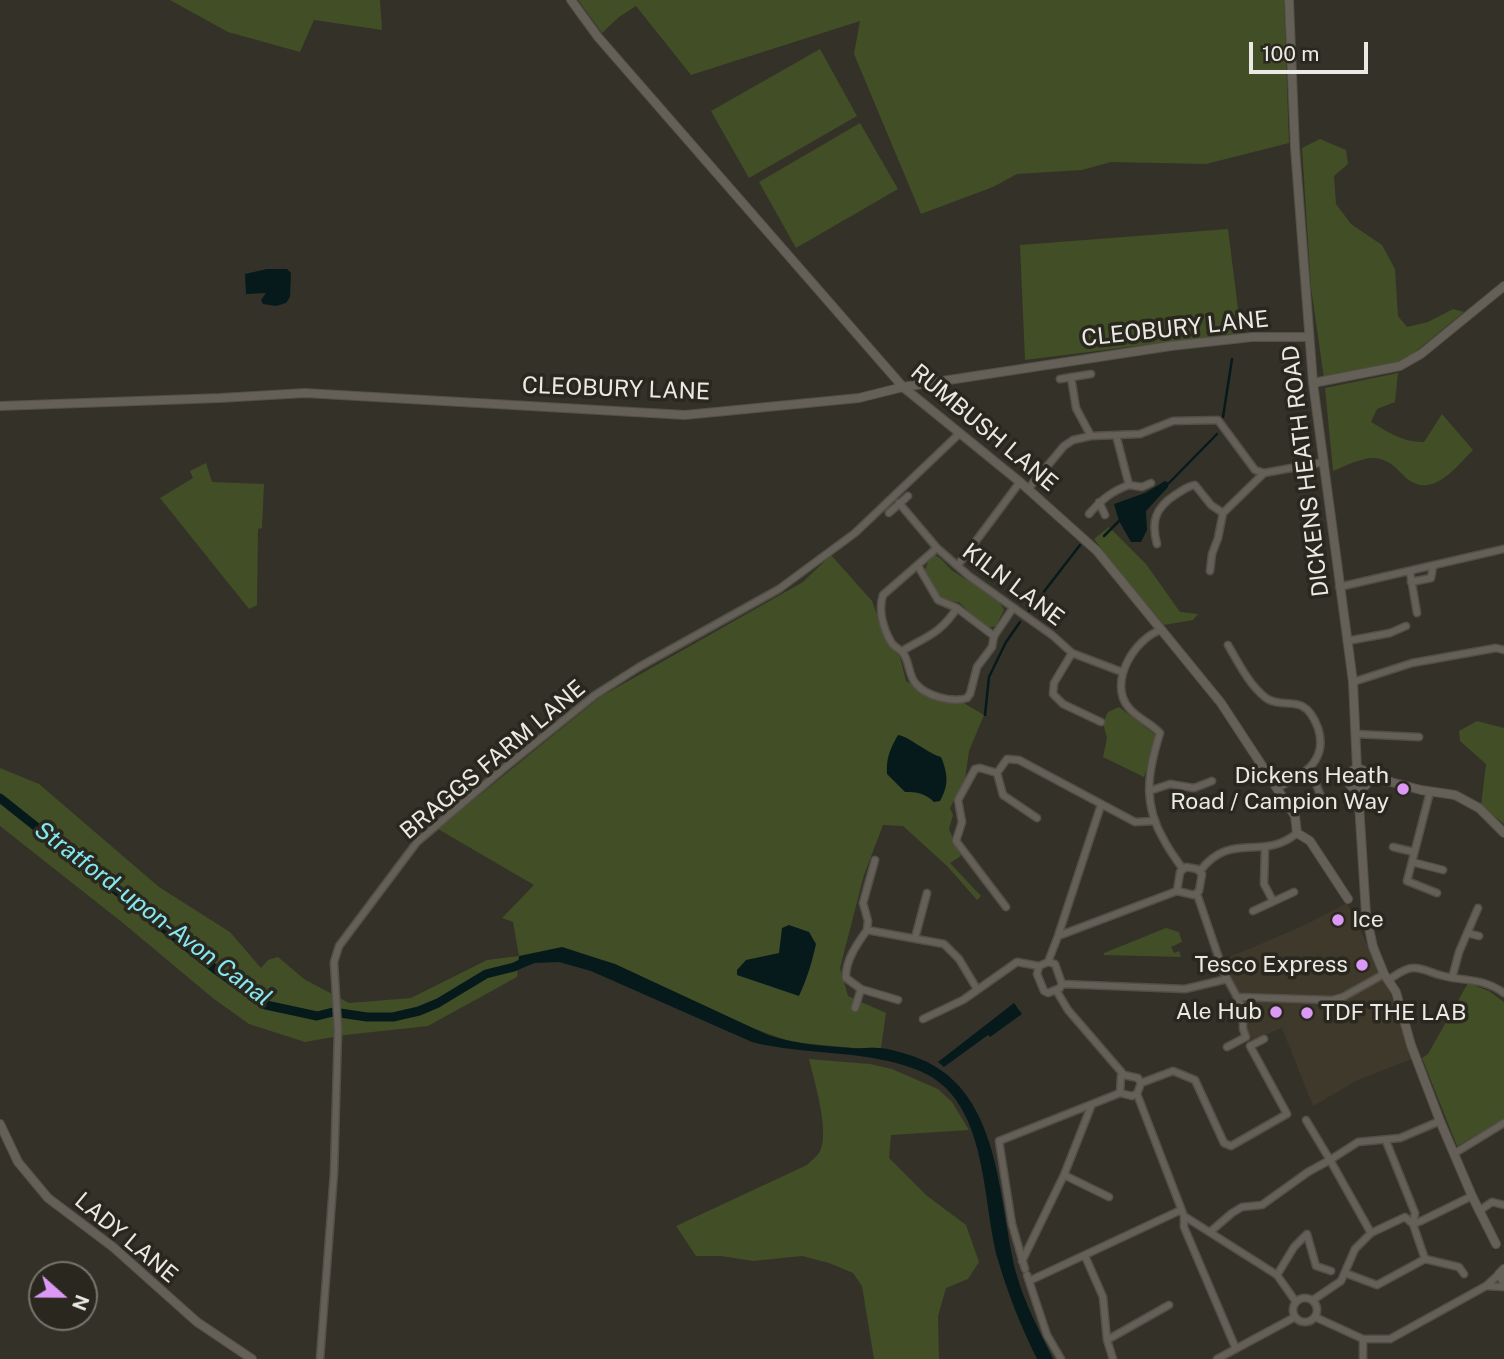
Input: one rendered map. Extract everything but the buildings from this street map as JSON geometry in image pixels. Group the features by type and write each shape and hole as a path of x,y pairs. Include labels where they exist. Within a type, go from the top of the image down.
{"street":[{"name":"RUMBUSH LANE","path":"571,0 598,37 903,387 1020,482 1097,551 1221,703 1295,816 1297,833 1310,841 1348,899"},
{"name":"DICKENS HEATH ROAD","path":"1289,0 1295,148 1313,383 1353,682 1356,769"},
{"path":"1313,383 1400,366 1421,354 1504,286"},
{"name":"CLEOBURY LANE","path":"0,406 305,393 685,415 859,398 903,387 1171,346 1252,337 1309,337"},
{"path":"1059,379 1091,374"},
{"path":"1071,377 1076,408 1091,436"},
{"path":"1028,489 1064,446 1073,440 1091,436 1140,434 1173,421 1218,420 1255,470 1264,473 1324,462"},
{"name":"BRAGGS FARM LANE","path":"320,1359 334,1173 337,1022 334,962 339,946 417,842 595,695 639,667 779,589 855,533 960,433"},
{"path":"1116,435 1129,485"},
{"path":"1210,571 1223,513 1264,473"},
{"path":"958,565 1020,482"},
{"path":"1089,514 1099,502 1116,490 1129,485 1142,487 1152,483"},
{"path":"1157,544 1153,530 1154,518 1161,506 1189,486 1195,485 1211,505 1223,513"},
{"path":"889,513 908,496"},
{"path":"1099,502 1105,515"},
{"name":"KILN LANE","path":"899,503 937,548 1072,653 1122,672"},
{"path":"937,548 883,595 880,604 880,612 891,642 902,651 916,684 932,695 961,700 970,694 976,667 992,647 994,636 1013,608"},
{"path":"1339,587 1504,549"},
{"path":"918,566 937,600 957,608 994,636"},
{"path":"1411,582 1431,578 1433,566"},
{"path":"1410,572 1417,612"},
{"path":"902,651 935,634 957,608"},
{"path":"1347,641 1390,633 1406,626"},
{"path":"1161,630 1152,633 1137,649 1122,672 1121,690 1129,708 1160,728 1149,766 1149,791 1155,821 1182,868 1177,891"},
{"path":"1220,653 1229,647 1250,680 1265,697 1277,703 1301,706 1310,713 1319,732 1318,757 1307,771 1277,788"},
{"path":"1353,682 1412,663 1496,648 1504,649"},
{"path":"1072,653 1054,683 1053,694 1058,700 1101,722"},
{"path":"1046,678 1054,683"},
{"path":"1355,734 1419,737"},
{"path":"1037,818 1003,795 998,773 1007,760 1019,760 1135,822 1155,821"},
{"path":"998,773 975,769 958,800 962,822 956,841 1006,908"},
{"path":"1358,789 1350,784 1351,772 1356,769 1365,772 1368,780"},
{"path":"1307,771 1314,779 1322,799"},
{"path":"1149,791 1170,784 1194,788 1212,780"},
{"path":"1358,789 1368,780"},
{"path":"1368,780 1455,795 1479,808 1504,833"},
{"path":"1358,789 1366,914 1373,947 1399,1000 1411,1045 1440,1121 1496,1244"},
{"path":"1430,792 1407,881 1437,892"},
{"path":"1048,962 1101,805"},
{"path":"1200,871 1217,854 1230,848 1265,848 1285,843 1297,833"},
{"path":"1393,846 1414,852"},
{"path":"1265,848 1264,884 1273,901"},
{"path":"875,860 863,903 868,921 867,930 851,956 845,970 846,978 861,989 898,1000"},
{"path":"1412,862 1443,870"},
{"path":"1182,868 1200,871"},
{"path":"1200,871 1202,874 1197,894 1227,979 1244,1008 1246,1037 1227,1046"},
{"path":"1058,936 1177,891 1197,894"},
{"path":"1253,911 1294,892"},
{"path":"915,938 927,893"},
{"path":"1452,978 1478,908"},
{"path":"1356,917 1366,914"},
{"path":"867,930 944,944 959,959 977,989"},
{"path":"1467,933 1479,936"},
{"path":"923,1018 963,1000 1017,962 1039,966 1048,962 1055,964 1062,984"},
{"path":"1039,966 1037,974 1044,991 1048,993 1056,990 1062,984"},
{"path":"1238,997 1332,1000 1343,998 1386,977 1415,967 1452,978 1476,980 1504,993"},
{"path":"1062,984 1185,989 1227,979"},
{"path":"855,1008 861,989"},
{"path":"1056,990 1068,1010 1124,1074 1138,1079 1141,1083"},
{"path":"1141,1083 1173,1071 1195,1080 1218,1132 1224,1143 1231,1146 1287,1114 1250,1046 1264,1039"},
{"path":"1120,1093 1121,1076 1124,1074"},
{"path":"1141,1083 1138,1094 1182,1213 1184,1227 1236,1349"},
{"path":"1061,1359 1046,1335 1012,1224 999,1141 1120,1093 1132,1096 1138,1094"},
{"path":"1023,1261 1064,1175 1092,1104"},
{"path":"1306,1120 1371,1233"},
{"path":"1210,1232 1242,1207 1262,1205 1308,1172 1358,1142 1400,1138 1440,1121"},
{"path":"1454,1153 1504,1123"},
{"name":"LADY LANE","path":"0,1124 18,1162 48,1198 113,1247 197,1322 252,1359"},
{"path":"1386,1141 1415,1213 1413,1224 1425,1259"},
{"path":"1064,1175 1109,1197"},
{"path":"1413,1224 1472,1196"},
{"path":"1479,1211 1492,1202 1504,1205"},
{"path":"1182,1213 1277,1275 1296,1302"},
{"path":"1027,1275 1085,1256 1182,1213"},
{"path":"1312,1300 1341,1281 1339,1273 1355,1249 1371,1233 1405,1217 1413,1224"},
{"path":"1277,1275 1294,1247 1307,1234 1316,1266 1377,1285 1425,1259 1459,1267 1464,1274"},
{"path":"1085,1256 1103,1297 1107,1339 1113,1359"},
{"path":"1315,1317 1363,1339 1390,1339 1502,1275"},
{"path":"1486,1286 1504,1287"},
{"path":"1306,1298 1312,1300 1317,1306 1315,1317 1305,1322 1295,1317 1293,1309 1296,1302 1306,1298"},
{"path":"1107,1339 1169,1305"},
{"path":"1217,1359 1295,1317"},
{"path":"1363,1339 1363,1359"}],"shaded area":[{"path":"267,269 287,269 291,273 290,297 286,303 276,306 263,304 261,300 266,293 246,294 245,274"},
{"path":"1165,481 1169,483 1168,487 1146,511 1147,530 1141,542 1131,542 1119,521 1114,504 1145,493"},
{"path":"898,735 941,757 946,779 940,801 934,802 921,794 905,792 887,774 889,754"},
{"path":"1347,903 1386,983 1400,1017 1412,1059 1358,1080 1313,1106 1282,1028 1252,1040 1246,1028 1245,1003 1228,972 1225,959 1303,926"},
{"path":"789,925 809,932 816,944 799,996 737,975 737,970 746,960 779,953 782,928"},
{"path":"562,947 615,964 768,1035 810,1044 897,1051 929,1063 953,1080 971,1102 984,1129 994,1157 1017,1276 1028,1307 1053,1359 1037,1359 1015,1310 998,1260 971,1127 959,1104 942,1085 920,1071 879,1059 752,1042 591,971 559,962 535,963 518,969 519,956"},
{"path":"1014,1003 1022,1014 944,1067 938,1062"}],"green space":[{"path":"170,0 380,0 382,30 314,20 300,52 228,32"},
{"path":"578,0 1284,0 1289,143 1206,164 1111,162 1082,170 1017,174 993,187 921,214 854,54 860,21 691,75 636,6 602,33"},
{"path":"820,49 857,116 749,178 711,111"},
{"path":"860,123 898,189 796,248 759,182"},
{"path":"1320,139 1346,150 1348,164 1334,176 1336,204 1351,224 1382,245 1395,269 1398,316 1407,327 1428,322 1453,309 1464,312 1404,361 1324,378 1311,288 1302,148"},
{"path":"1228,229 1241,333 1025,360 1020,245"},
{"path":"1398,373 1395,402 1377,409 1371,422 1403,439 1424,442 1442,414 1473,450 1443,479 1425,485 1416,484 1389,463 1375,458 1359,460 1333,471 1325,388"},
{"path":"206,463 212,482 264,484 262,528 258,529 257,605 249,609 160,498 193,478 190,471"},
{"path":"1109,527 1146,564 1180,612 1198,614 1193,620 1164,625 1094,539"},
{"path":"831,555 872,601 886,640 900,657 906,681 926,692 957,699 984,715 969,751 965,779 950,808 953,815 949,829 961,856 950,863 981,896 977,900 947,866 903,826 883,825 864,875 840,968 848,996 886,1013 881,1048 791,1042 736,1022 615,964 519,956 513,922 502,918 534,885 438,829 600,697 803,582"},
{"path":"935,555 953,571 995,597 1004,610 996,626 988,628 959,602 944,601 941,598 925,570 929,559"},
{"path":"1119,707 1157,736 1144,777 1103,757 1107,738 1103,723 1108,712"},
{"path":"1477,721 1504,728 1504,824 1481,806 1486,764 1460,741 1459,731"},
{"path":"0,768 39,784 159,887 230,932 261,968 268,960 278,957 304,979 349,1003 411,998 487,960 519,956 517,977 428,1026 305,1042 249,1024 214,999 0,826"},
{"path":"1166,928 1179,932 1182,942 1171,947 1174,953 1179,951 1181,957 1104,955 1104,953"},
{"path":"1468,983 1489,991 1504,1002 1504,1119 1457,1146 1422,1058 1428,1054"},
{"path":"809,1059 870,1064 892,1069 938,1089 952,1102 969,1130 891,1135 889,1158 926,1195 966,1225 979,1262 968,1279 946,1288 938,1316 939,1359 874,1359 862,1286 853,1273 802,1256 753,1261 721,1256 696,1256 676,1226 807,1165 819,1153 822,1144 822,1121"}],"waterway":[{"path":"1223,417 1232,359"},
{"path":"1169,483 1217,434"},
{"path":"1104,536 1119,521"},
{"path":"1029,611 1080,545"},
{"path":"985,715 989,677 1006,642 1020,622"},
{"name":"Stratford-upon-Avon Canal","path":"0,798 215,969 266,1005 317,1016 333,1012 367,1017 393,1017 419,1011 438,1003 486,974 527,961"}],"place":[{"name":"Dickens Heath Road / Campion Way","path":"1403,789"},
{"name":"Ice","path":"1338,920"},
{"name":"Tesco Express","path":"1362,965"},
{"name":"Ale Hub","path":"1276,1012"},
{"name":"TDF THE LAB","path":"1307,1013"}]}
